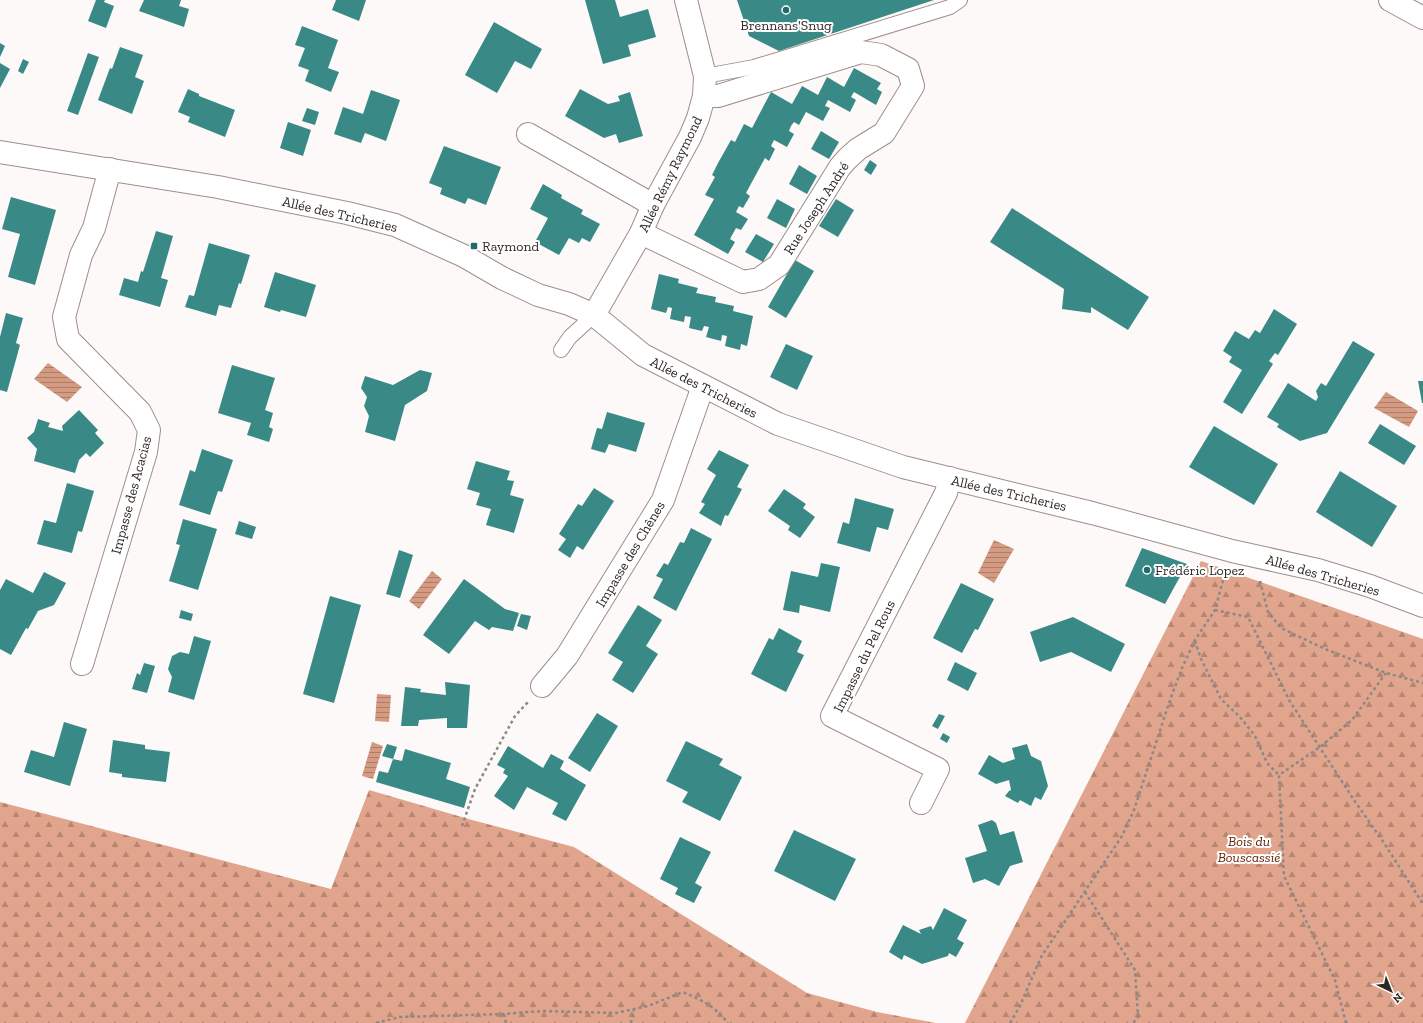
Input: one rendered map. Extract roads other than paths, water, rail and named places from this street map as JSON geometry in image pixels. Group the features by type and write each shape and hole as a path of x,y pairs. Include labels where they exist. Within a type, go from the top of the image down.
{"street":[{"name":"Allée Rémy Raymond","path":"594,315 641,233 653,206 690,137 698,118 705,86 686,0"},
{"path":"1390,0 1423,18"},
{"name":"Rue Joseph André","path":"641,233 743,282 759,279 779,264 840,167 858,149 884,133 913,86 908,69 881,55 861,52 718,96 705,86"},
{"path":"528,134 653,206"},
{"name":"Allée des Tricheries","path":"0,152 218,187 348,213 395,225 464,256 502,278 538,295 569,304 594,315 643,355 778,424 903,467 1092,513 1232,551 1318,570 1370,586 1423,606"},
{"name":"Impasse des Acacias","path":"82,664 146,452 150,430 140,412 68,340 64,317 81,255 94,228 110,169"},
{"name":"Impasse des Chênes","path":"542,686 567,656 663,500 703,386"},
{"name":"Impasse du Pel Rous","path":"921,803 938,769 832,716 946,493 950,478"}],"lane":[{"path":"705,86 754,67 950,7 960,0"},
{"path":"560,350 570,337 594,315"}],"place":[{"name":"Brennans'Snug","path":"786,10"},
{"name":"Raymond","path":"474,246"},
{"name":"Frédéric Lopez","path":"1147,570"}],"park label":[{"name":"Bois du Bouscassié","path":"1249,850"}]}
